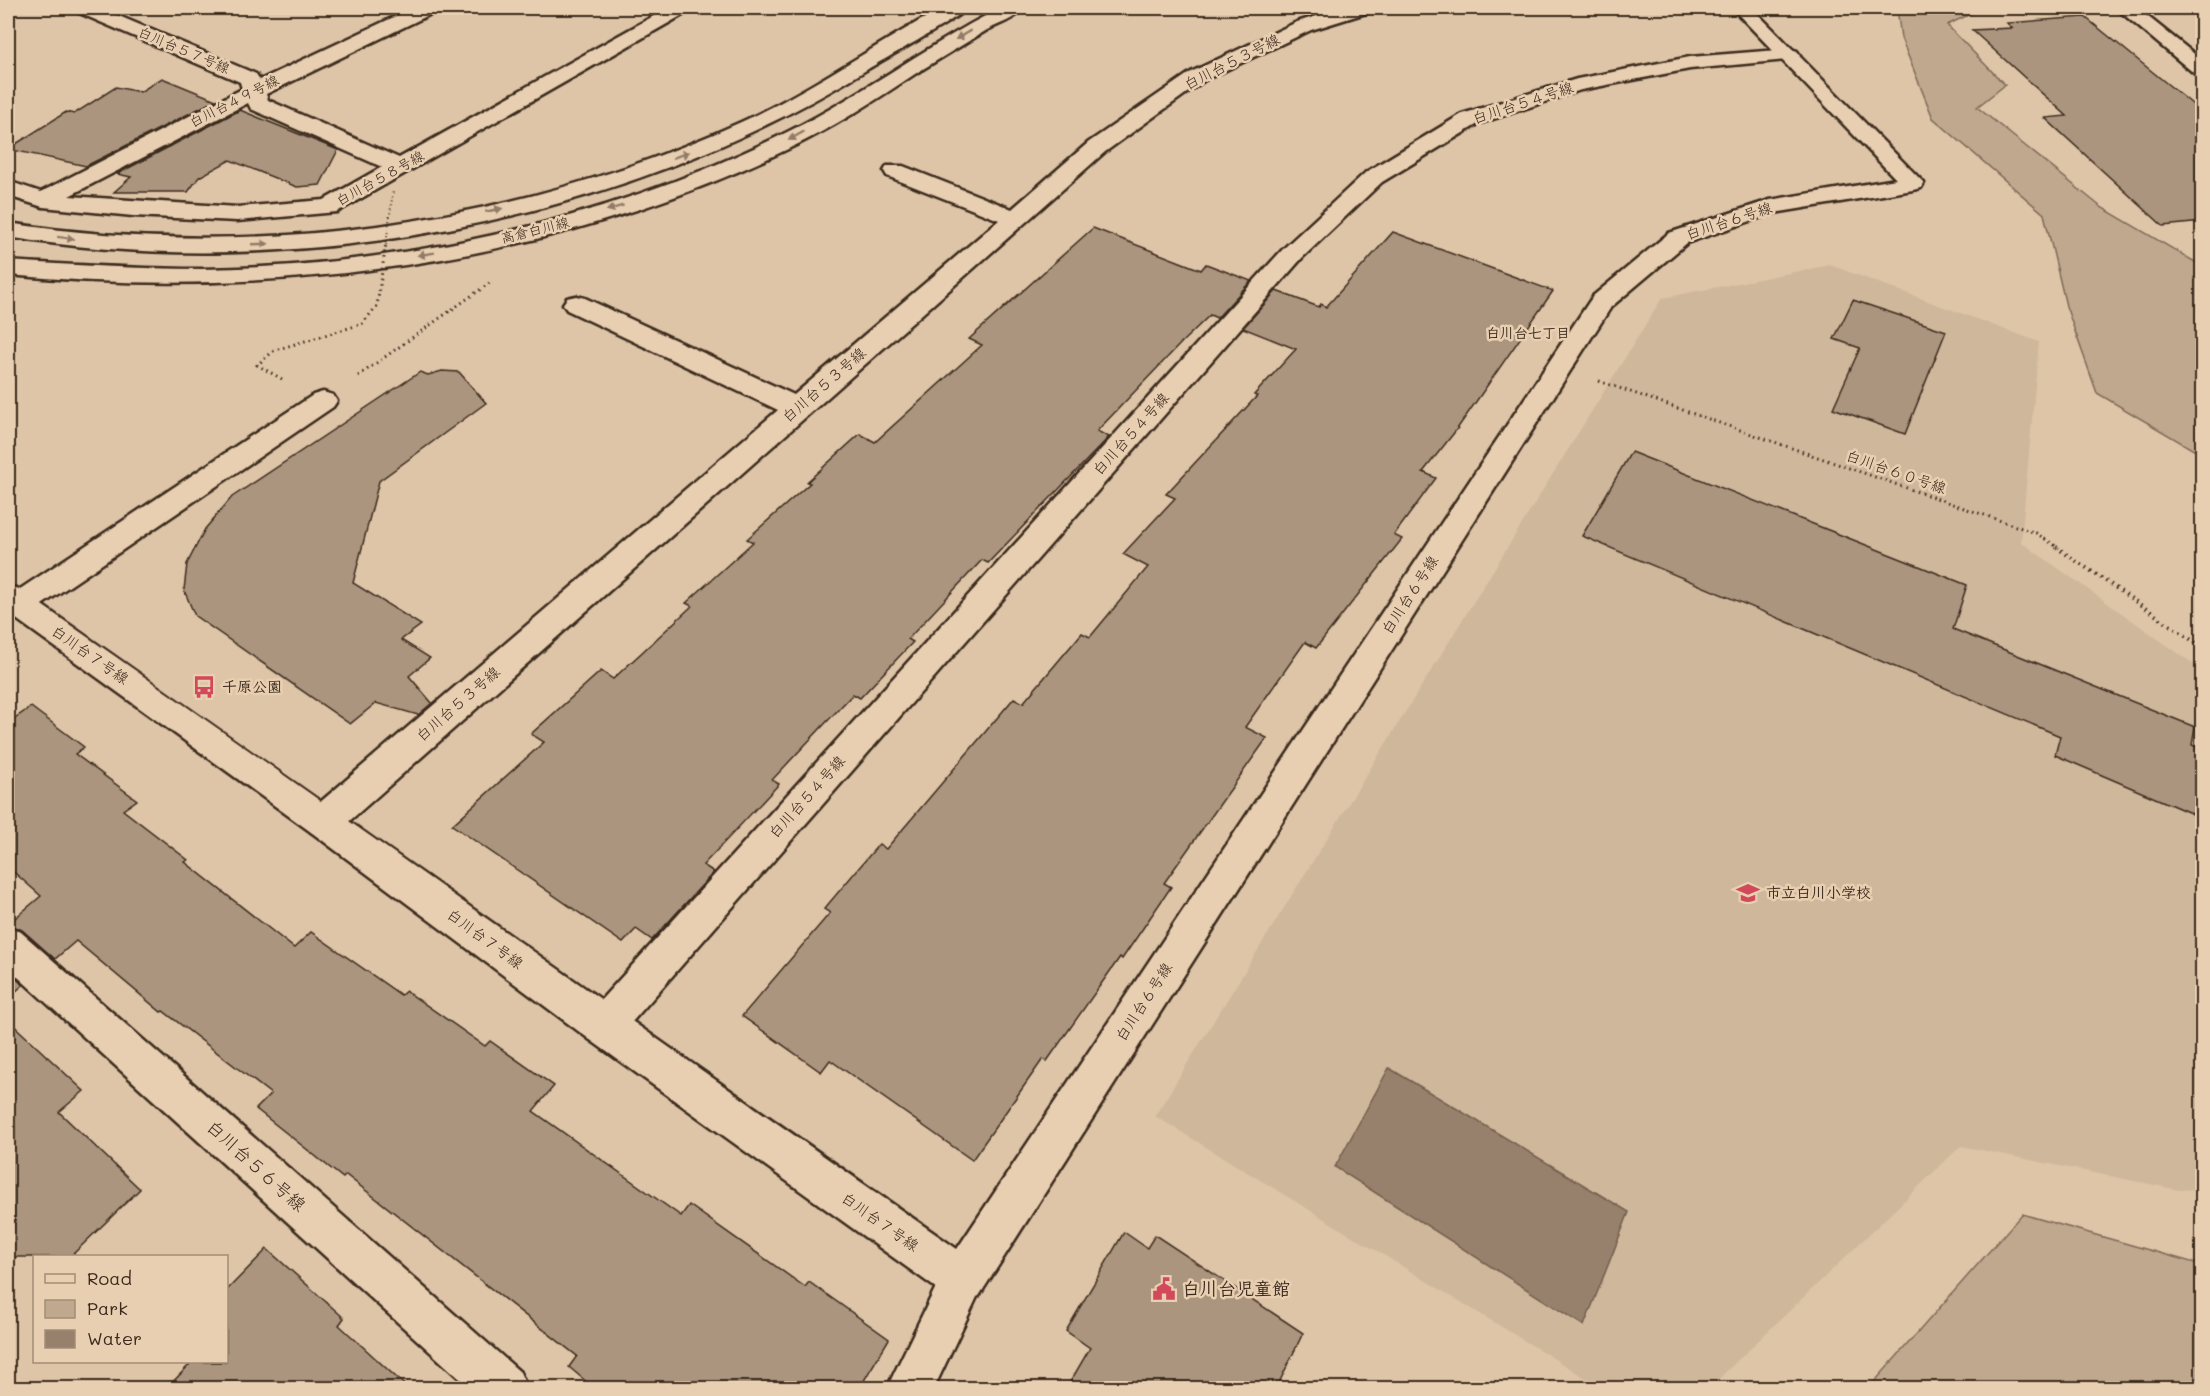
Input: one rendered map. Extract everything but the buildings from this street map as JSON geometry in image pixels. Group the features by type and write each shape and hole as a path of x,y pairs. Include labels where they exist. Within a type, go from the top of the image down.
{"street":[{"name":"白川台５７号線","path":"84,8 249,78 259,104 400,167"},
{"name":"白川台４９号線","path":"43,200 254,91 428,8"},
{"name":"白川台５８号線","path":"8,189 43,200 133,209 237,214 329,207 681,8"},
{"name":"高倉白川線","path":"8,230 106,243 188,246 275,243 367,234 516,206 644,169 750,126 819,89 957,8"},
{"name":"高倉白川線","path":"8,268 69,275 157,279 250,276 358,265 516,236 659,194 781,144 854,104 964,33 1014,8"},
{"name":"白川台５３号線","path":"324,821 1097,147 1198,76 1304,26 1362,8"},
{"name":"白川台６号線","path":"910,1389 963,1280 1602,302 1678,238 1770,207 1913,183 1790,55 1741,8"},
{"path":"2125,8 2202,70"},
{"name":"白川台５４号線","path":"603,1026 1293,253 1374,177 1470,119 1577,85 1690,63 1790,55"},
{"path":"895,171 1015,218"},
{"path":"576,304 798,408"},
{"path":"13,601 323,401"},
{"name":"白川台７号線","path":"13,601 324,821 603,1026 963,1280"},
{"name":"白川台５６号線","path":"8,944 504,1389"}],"path":[{"path":"275,350 362,324 377,306 393,191"},
{"path":"323,401 495,279"},
{"name":"白川台６０号線","path":"1559,367 2036,533 2202,646"}],"shaded area":[{"name":"市立白川小学校","path":"1830,265 2039,342 2021,542 2202,670 2202,1189 2179,1190 1961,1146 1709,1388 1602,1388 1155,1116 1662,298"}],"green space":[{"path":"1897,8 1983,8 1947,25 2005,85 1977,107 2101,207 2202,266 2202,455 2097,393 2066,306 2044,214 1933,118 1901,38"},
{"path":"2022,1214 2202,1265 2202,1388 1869,1388"}],"water":[{"path":"1389,1068 1629,1212 1584,1326 1335,1167"}],"place":[{"name":"千原公園","path":"204,687"},
{"name":"市立白川小学校","path":"1748,893"},
{"name":"白川台児童館","path":"1164,1289"}],"district":[{"name":"白川台七丁目","path":"1528,333"}]}
